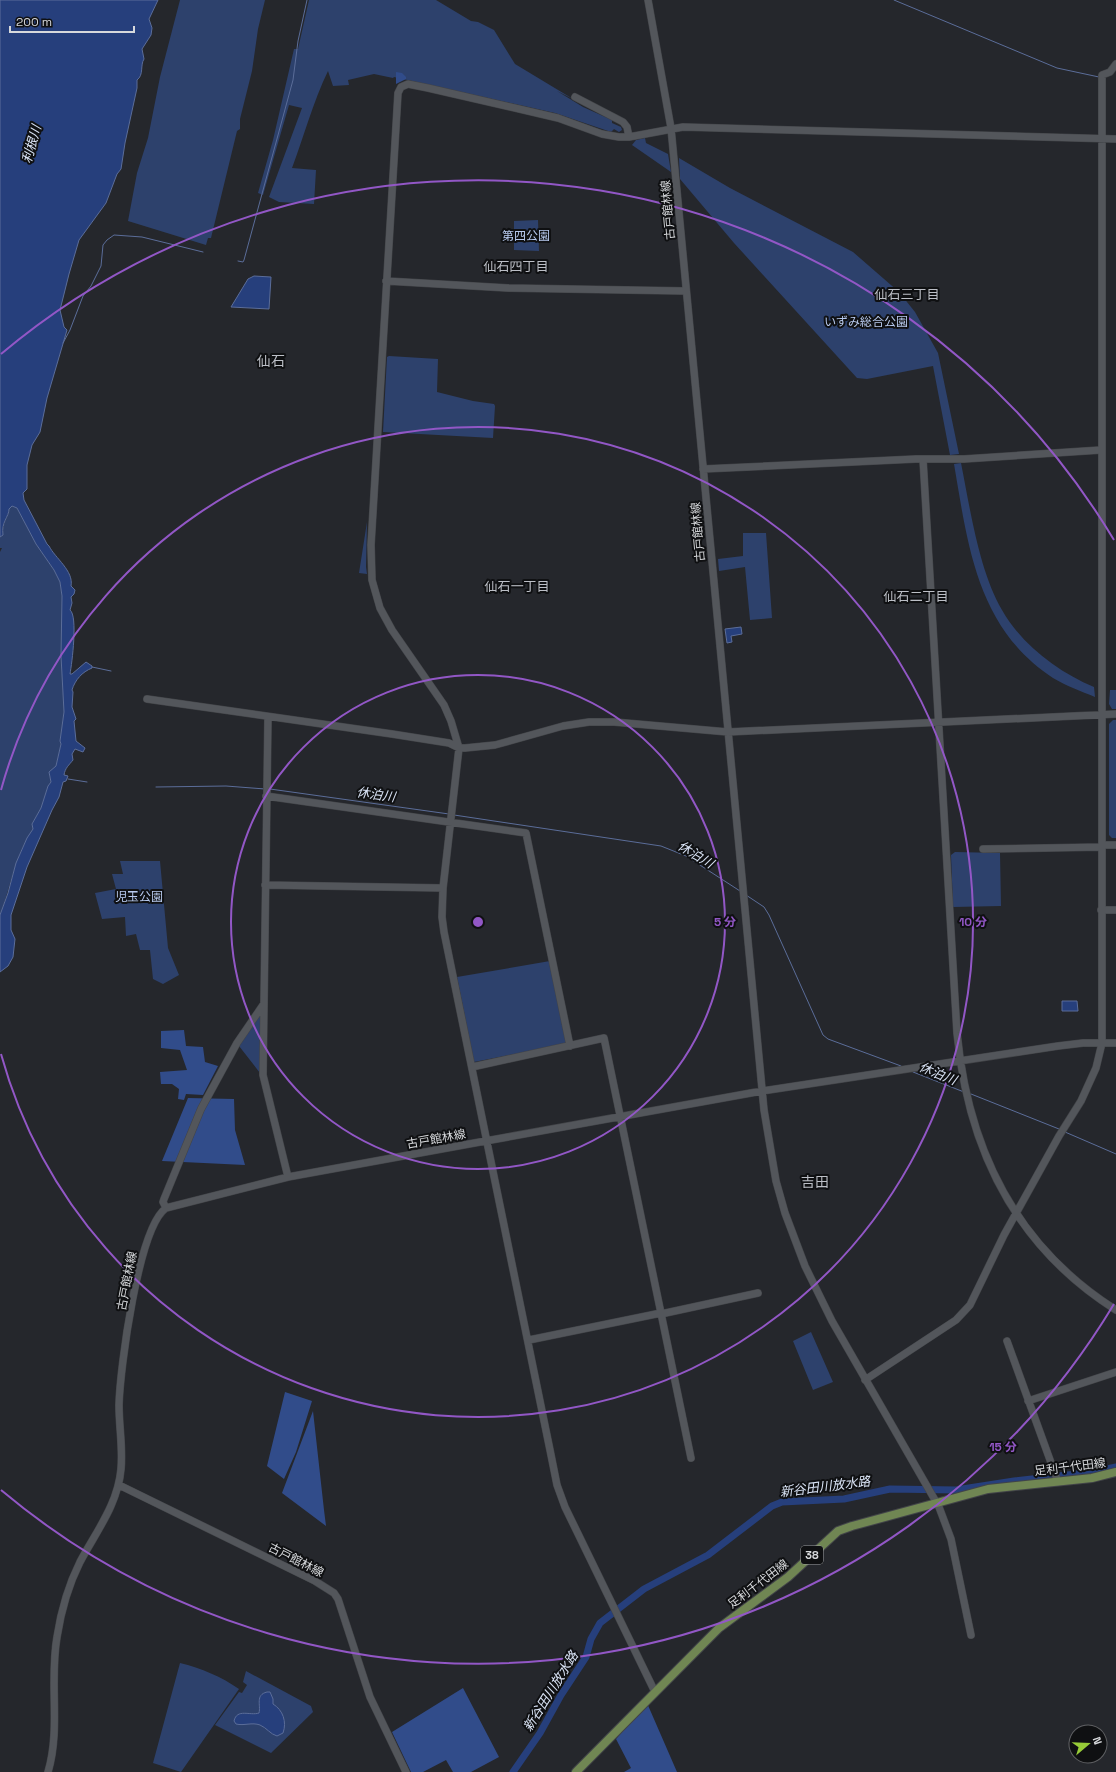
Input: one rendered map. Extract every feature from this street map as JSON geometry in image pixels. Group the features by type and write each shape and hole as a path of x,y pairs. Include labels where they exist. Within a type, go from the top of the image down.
{"main road":[{"name":"足利千代田線","path":"576,1772 719,1628 788,1577 838,1531 995,1488 1056,1477 1092,1478 1116,1472"}],"street":[{"name":"古戸館林線","path":"648,0 671,128 762,1091 772,1165 793,1236 821,1301 937,1503 951,1539 970,1635"},
{"path":"865,1380 956,1320 964,1313 975,1297 1015,1213 1091,1081 1102,1043 1102,75 1110,72 1116,64"},
{"path":"655,1692 565,1507 557,1485 442,917 443,888 459,748 451,722 444,706 383,614 375,594 372,580 371,545 398,92 401,86 408,84 558,118 602,134 629,137 671,128 683,127 1102,140 1116,139"},
{"path":"575,96 623,122 627,127 629,137"},
{"path":"386,281 508,288 686,291"},
{"path":"703,469 923,459 964,459 1102,450"},
{"path":"923,459 960,1061 966,1093 974,1125 985,1155 996,1180 1015,1213 1060,1267 1090,1292 1116,1310"},
{"path":"147,699 449,743 459,748 495,745 563,726 589,722 614,722 728,732 939,721 1116,714"},
{"path":"268,717 263,1075 288,1177"},
{"path":"266,795 526,833 570,1046"},
{"path":"983,849 1116,845"},
{"path":"265,885 443,888"},
{"path":"1101,910 1116,910"},
{"path":"166,1208 163,1202 164,1199 201,1109 237,1043 263,1005"},
{"path":"472,1067 604,1038 691,1458"},
{"name":"古戸館林線","path":"406,1772 370,1697 338,1599 334,1593 309,1578 119,1485 122,1458 120,1395 137,1275 145,1246 157,1218 166,1208 288,1177 762,1091 1083,1043 1116,1043"},
{"path":"528,1340 758,1293"},
{"path":"1007,1340 1056,1477"},
{"path":"1028,1401 1116,1372"},
{"path":"48,1772 55,1743 54,1668 56,1638 62,1611 73,1577 104,1520 119,1485"}],"green space":[{"path":"180,0 265,0 258,29 252,71 240,119 240,129 237,131 211,238 208,238 206,245 128,221 137,173 148,138 160,77"},
{"path":"309,0 436,0 471,21 478,22 494,30 515,64 573,99 557,91 583,107 612,120 612,123 621,127 622,130 619,132 614,129 611,132 555,113 394,77 374,74 348,80 349,85 333,86 328,71 313,107 292,168 316,170 314,204 279,202 269,197 302,108 289,105 263,195 258,193 273,140 294,49 298,49"},
{"path":"645,138 646,143 668,154 671,172 632,145 636,140"},
{"name":"いずみ総合公園","path":"679,158 730,188 853,252 899,292 915,312 938,353 959,454 950,455 933,366 867,379 857,378 734,243 680,179"},
{"name":"第四公園","path":"538,220 539,251 514,250 514,221"},
{"path":"387,357 438,359 437,392 473,401 494,404 493,438 383,432"},
{"path":"961,463 981,558 987,577 1002,610 1010,623 1030,646 1067,674 1094,687 1095,697 1053,678 1028,658 1007,635 992,610 980,583 971,555 954,464"},
{"path":"12,506 17,508 36,544 54,570 60,582 62,596 61,656 64,712 60,741 61,744 56,766 49,773 51,782 48,786 41,808 32,824 33,829 22,849 0,915 0,552 2,548 0,548 0,537 3,535 4,523 9,509"},
{"path":"367,522 366,567 367,574 359,573"},
{"path":"743,533 766,533 772,618 750,620 745,567 719,571 718,559 743,556"},
{"path":"1110,690 1116,690 1116,709 1112,709 1109,704"},
{"path":"1113,720 1116,720 1116,838 1112,838 1109,835 1109,724"},
{"path":"955,852 1000,853 1001,906 953,907 951,855"},
{"name":"児玉公園","path":"120,861 160,861 168,948 179,975 163,984 153,979 150,950 140,950 136,934 126,936 125,917 102,919 95,893 116,889 112,874 123,874"},
{"path":"550,961 567,1044 474,1062 457,977"},
{"path":"263,1010 260,1073 239,1046"},
{"path":"811,1332 833,1382 813,1390 793,1341"},
{"path":"180,1663 211,1673 239,1689 181,1772 153,1763"},
{"path":"246,1671 311,1706 313,1712 271,1753 215,1725 239,1692 242,1693 247,1685 243,1682"}],"shaded area":[{"path":"396,72 402,73 406,79 396,84"},
{"path":"184,1030 186,1046 203,1047 205,1062 218,1066 203,1095 186,1094 184,1100 178,1099 179,1089 172,1084 161,1084 160,1072 187,1070 180,1050 161,1048 161,1031"},
{"path":"188,1098 234,1099 235,1130 245,1165 162,1161"},
{"path":"285,1392 312,1401 296,1452 284,1479 267,1466"},
{"path":"313,1411 324,1510 326,1526 282,1493"},
{"path":"463,1688 499,1757 471,1772 453,1772 446,1760 423,1772 411,1772 392,1732"},
{"path":"647,1703 677,1772 624,1772 631,1768 616,1739"}],"water":[{"name":"利根川","path":"0,0 158,0 149,19 152,28 151,35 142,49 144,59 141,73 137,80 137,88 121,169 117,174 106,203 79,240 69,274 60,310 64,327 67,330 47,398 40,432 32,445 27,465 27,489 23,493 24,500 47,544 70,575 71,586 75,590 71,597 72,603 70,610 74,621 74,630 70,674 86,662 92,666 92,668 79,677 72,690 72,707 76,719 74,721 76,741 85,748 83,752 75,749 72,754 73,760 66,768 64,775 68,776 66,781 63,782 59,797 27,867 11,915 11,930 15,939 13,957 8,966 0,972 0,915 16,863 27,838 33,829 32,824 41,808 48,786 51,782 49,772 56,766 61,744 60,741 64,712 61,656 62,596 60,582 54,570 36,544 17,508 12,506 9,509 3,527 3,535 0,537"},
{"path":"254,276 271,277 269,309 231,307 248,279"},
{"path":"741,627 742,634 731,636 732,642 727,643 725,629"},
{"path":"1062,1001 1077,1001 1078,1011 1062,1011"},
{"path":"270,1692 273,1699 273,1704 282,1713 285,1725 283,1733 277,1736 260,1725 236,1724 234,1721 238,1715 244,1713 259,1713 259,1701 261,1695"}],"waterway":[{"path":"238,261 243,262 244,260 293,80 298,41 307,0"},
{"path":"894,0 1057,68 1099,77"},
{"path":"63,343 70,330 83,296 91,286 101,266 103,245 114,235 142,237 203,252"},
{"path":"92,667 111,671"},
{"name":"休泊川","path":"68,779 87,782"},
{"name":"休泊川","path":"156,787 226,786 265,789"},
{"name":"休泊川","path":"270,789 449,814"},
{"name":"休泊川","path":"454,815 661,846 686,856 740,891"},
{"name":"休泊川","path":"746,895 764,907 769,915 823,1035 828,1039 901,1066"},
{"name":"休泊川","path":"913,1072 964,1092"},
{"name":"休泊川","path":"971,1094 1059,1129"},
{"name":"休泊川","path":"1065,1132 1116,1154"},
{"name":"新谷田川放水路","path":"513,1772 540,1733 561,1695 586,1657 591,1639 600,1623 644,1589 708,1555 772,1506 782,1502 844,1499 890,1489 956,1490 1014,1481 1094,1472 1116,1467"}],"district":[{"name":"仙石四丁目","path":"516,266"},
{"name":"仙石三丁目","path":"907,294"},
{"name":"仙石","path":"271,361"},
{"name":"仙石一丁目","path":"517,586"},
{"name":"仙石二丁目","path":"916,596"},
{"name":"吉田","path":"815,1182"}]}
